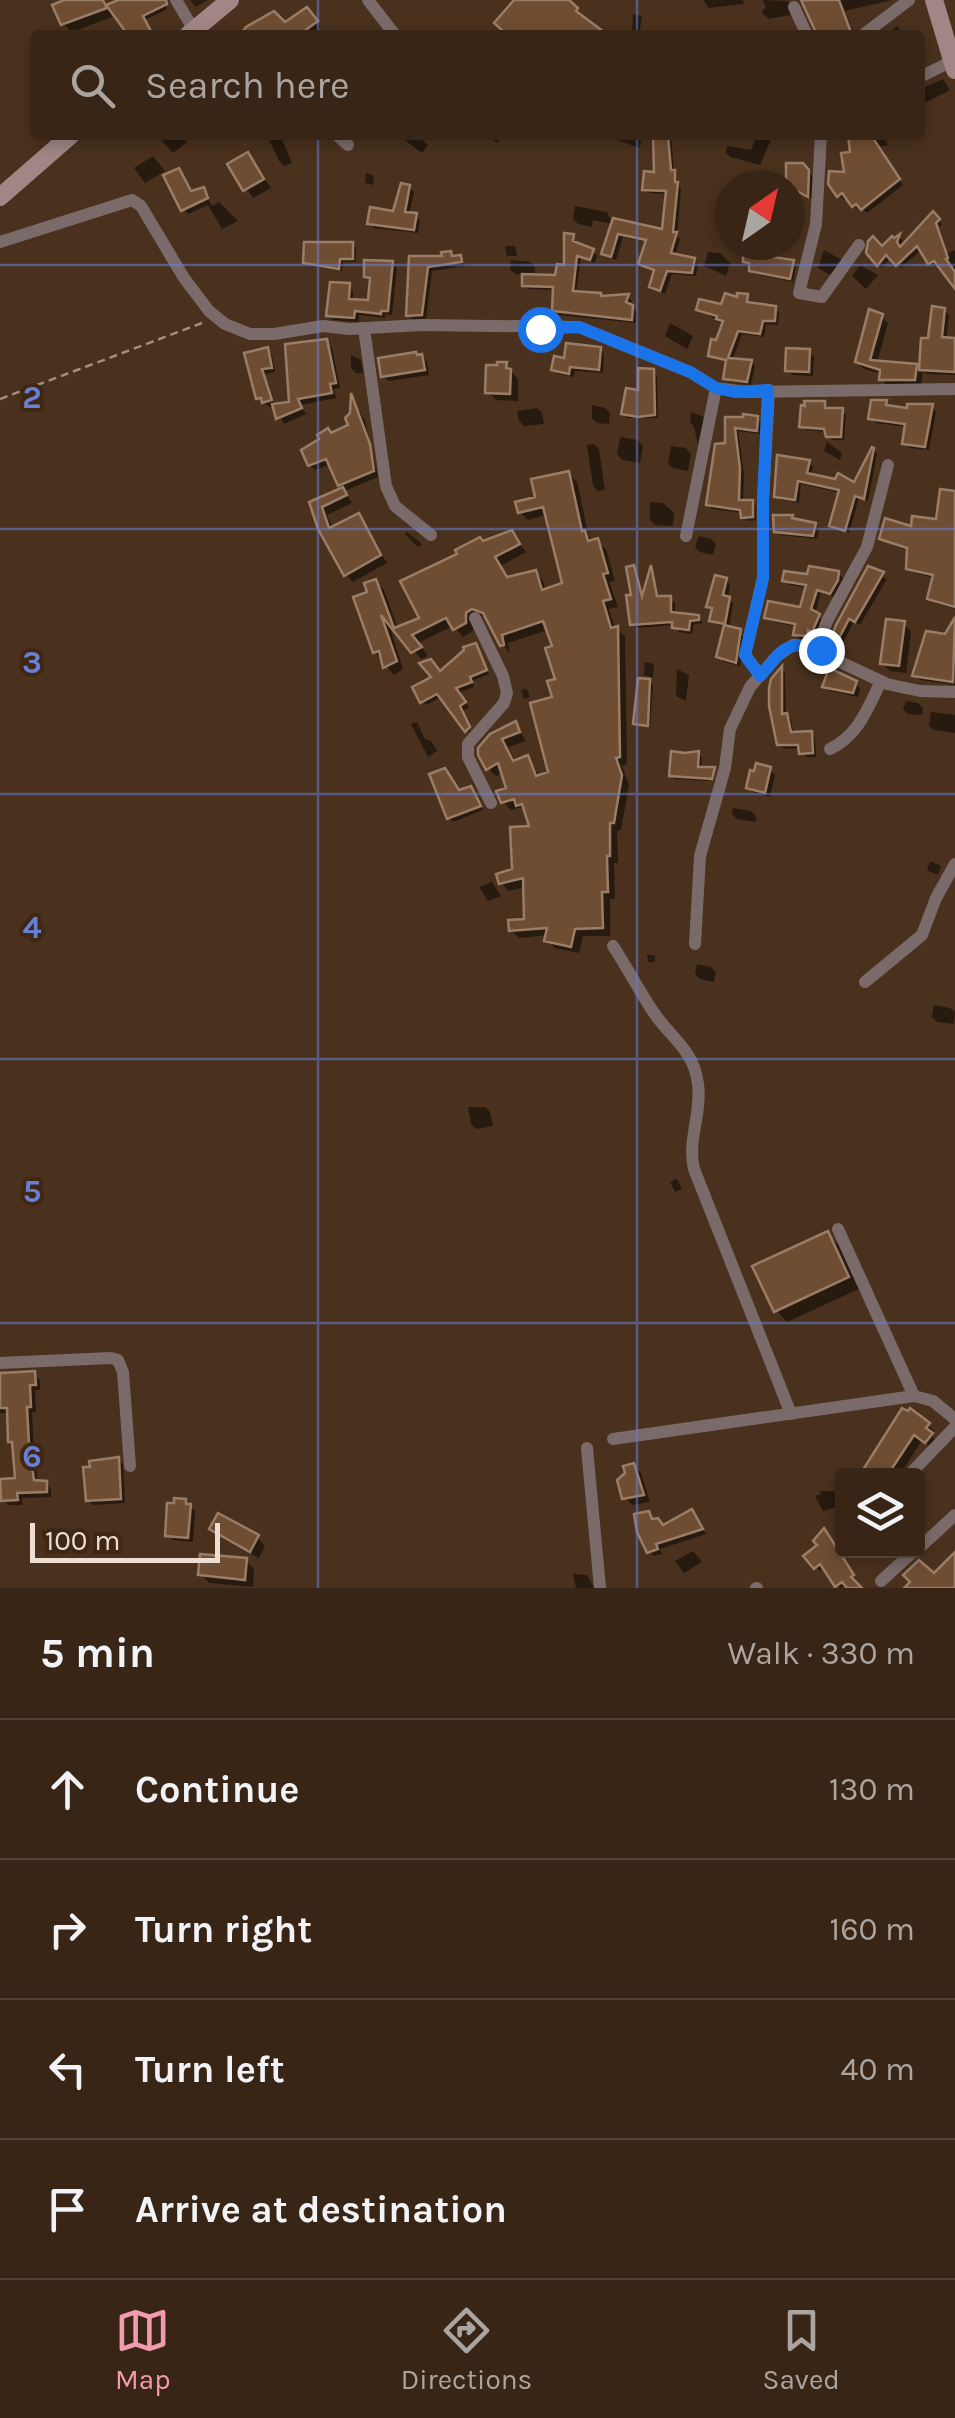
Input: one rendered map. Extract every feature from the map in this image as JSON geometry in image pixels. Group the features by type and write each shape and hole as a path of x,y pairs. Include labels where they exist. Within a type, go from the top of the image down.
{"street":[{"path":"176,0 190,30"},
{"path":"195,30 230,0"},
{"path":"368,0 391,30"},
{"path":"870,30 909,0"},
{"path":"925,73 953,57 934,0"},
{"path":"794,7 805,30"},
{"path":"0,197 65,140"},
{"path":"821,140 816,224 799,294 822,297 859,244"},
{"path":"0,242 123,202 138,202 184,278 217,318 250,334 323,326 579,327 690,372 716,388 735,392 955,389"},
{"path":"364,328 386,486 395,506 431,536"},
{"path":"686,536 716,388"},
{"path":"760,676 745,655 763,578 768,390"},
{"path":"817,649 827,621 867,547 888,465"},
{"path":"475,618 507,693 498,712 468,744 468,757 491,803"},
{"path":"695,944 700,856 725,768 730,728 750,687 786,648 794,644 817,649 882,681 920,691 955,692"},
{"path":"830,750 845,742 862,722 882,681"},
{"path":"865,982 922,935 955,864"},
{"path":"613,946 653,1011 683,1044 695,1067 699,1088 692,1144 694,1169 790,1414"},
{"path":"838,1228 914,1396"},
{"path":"0,1362 118,1360 122,1364 130,1466"},
{"path":"614,1439 914,1396 933,1401 955,1419"},
{"path":"916,1468 955,1427"},
{"path":"587,1448 600,1588"},
{"path":"925,1542 955,1515"},
{"path":"881,1581 907,1558"}],"path":[{"path":"0,399 217,318"}],"building":[{"path":"64,0 103,0 107,8 61,25 52,5"},
{"path":"118,0 166,0 167,4 143,16 150,30 124,30 106,5"},
{"path":"514,0 569,0 578,8 576,11 601,30 502,30 494,23"},
{"path":"801,0 839,0 850,30 815,30"},
{"path":"307,7 318,21 306,30 244,30 274,11 285,22"},
{"path":"653,140 668,140 671,170 675,170 678,182 673,232 677,232 671,253 695,258 692,273 667,271 660,291 649,287 654,270 638,264 646,240 618,234 611,257 601,254 613,218 662,229 666,191 642,190 644,171 654,172"},
{"path":"849,140 874,140 900,179 861,210 856,204 852,207 842,193 837,197 828,184 829,171 844,172 841,153 850,152"},
{"path":"248,152 264,179 243,191 227,164"},
{"path":"786,163 803,163 809,170 808,197 805,170 786,170"},
{"path":"179,168 191,191 204,187 208,198 181,211 163,175"},
{"path":"401,183 410,185 405,212 417,213 414,230 367,224 370,207 393,211"},
{"path":"933,211 940,219 936,223 946,259 955,272 955,289 934,261 928,264 917,246 896,266 886,255 877,266 866,253 873,236 882,246 900,234 900,247"},
{"path":"564,233 574,234 573,241 594,249 590,260 577,256 573,291 601,296 629,294 626,302 633,305 632,320 552,311 553,287 522,286 522,274 555,275 557,264 564,265"},
{"path":"304,242 353,242 353,259 340,259 339,269 303,263"},
{"path":"451,251 452,256 461,255 462,262 428,267 422,315 406,316 409,256 442,256 441,252"},
{"path":"364,260 393,261 388,311 355,311 354,318 326,316 330,282 350,283 349,299 368,300 370,278 364,277"},
{"path":"794,260 790,279 749,271 749,263 743,262"},
{"path":"725,293 737,297 737,293 748,294 747,302 776,306 775,321 763,321 760,334 738,331 728,358 752,360 747,382 723,379 726,360 708,356 711,339 716,340 723,321 696,310 699,299 721,304"},
{"path":"932,306 945,308 942,337 955,338 955,372 919,370 921,338 928,338"},
{"path":"869,309 883,314 870,360 917,364 915,380 879,380 880,370 855,362"},
{"path":"327,339 336,383 330,384 332,393 298,399 302,408 276,419 272,404 289,402 285,344"},
{"path":"566,343 601,347 599,370 570,367 569,374 551,370 554,356 564,358"},
{"path":"268,347 272,368 262,369 272,400 262,403 261,398 256,399 244,353"},
{"path":"786,348 810,349 809,372 785,371"},
{"path":"422,354 425,370 381,377 378,358"},
{"path":"507,362 506,368 511,369 510,394 485,393 486,365"},
{"path":"638,368 654,369 655,415 621,414 626,388 638,390"},
{"path":"351,393 370,444 374,471 338,486 326,459 308,466 301,450 328,428 331,433 348,425 345,418 350,413"},
{"path":"871,400 887,400 886,405 907,408 907,404 933,404 925,447 902,444 905,424 868,419"},
{"path":"804,401 825,401 825,408 843,408 841,437 826,437 824,429 799,427"},
{"path":"758,416 757,431 735,428 739,500 753,500 753,517 741,518 740,510 706,505 715,444 725,443 725,417"},
{"path":"872,447 864,499 855,496 845,531 829,526 839,490 798,481 795,500 774,497 777,455 810,460 807,473 835,479 838,473 854,482"},
{"path":"569,471 582,531 585,530 588,541 598,538 611,599 603,601 611,628 618,626 620,757 616,758 622,775 614,823 610,823 608,892 602,892 603,928 575,929 571,947 544,941 547,928 509,931 508,920 524,919 523,878 499,884 496,874 512,869 510,827 529,826 522,804 516,806 514,799 501,803 496,791 506,788 498,763 486,770 478,755 478,748 490,734 516,721 520,732 502,739 513,761 528,755 536,776 548,772 530,703 552,697 547,681 555,679 545,648 552,646 543,621 502,635 504,645 500,646 483,613 472,609 466,613 466,623 453,630 446,618 412,635 422,647 411,653 381,615 397,661 383,668 379,651 373,653 353,597 367,592 364,583 376,579 394,628 419,618 400,581 457,554 455,550 480,537 483,541 512,530 520,544 495,557 507,577 536,570 542,590 562,583 543,507 518,513 515,502 535,497 531,479"},
{"path":"343,487 347,495 322,507 329,528 359,513 381,555 344,576 318,529 309,502"},
{"path":"940,489 955,491 955,607 927,599 933,575 906,569 907,548 879,539 885,518 911,526 912,516 936,519"},
{"path":"773,515 793,515 792,518 816,523 813,536 774,532"},
{"path":"634,565 642,596 651,565 657,596 671,596 671,612 699,615 699,620 690,621 689,630 672,628 672,622 630,625 626,595 631,595 626,567"},
{"path":"809,566 839,571 838,580 830,594 817,590 811,609 820,614 812,632 808,630 807,636 793,635 795,624 764,618 768,601 800,607 806,585 782,581 784,571 807,574"},
{"path":"868,566 884,572 855,622 849,619 836,644 830,641 836,625"},
{"path":"715,575 727,578 723,595 730,597 725,624 709,621 712,608 706,607"},
{"path":"955,617 953,682 912,676 926,631 945,634"},
{"path":"886,619 905,621 899,666 880,664"},
{"path":"724,625 741,629 736,663 716,657"},
{"path":"476,643 487,670 456,688 466,702 460,706 470,727 465,732 437,694 420,703 412,687 431,677 419,663 431,659 440,671 463,647"},
{"path":"782,666 782,714 787,713 791,732 812,731 813,753 799,754 798,745 777,745 769,688"},
{"path":"829,668 857,681 853,693 822,687"},
{"path":"638,678 650,679 648,726 633,724"},
{"path":"671,751 699,751 698,767 715,767 712,779 669,776"},
{"path":"756,763 771,767 765,793 746,788"},
{"path":"445,768 459,790 471,786 481,806 447,819 429,774"},
{"path":"828,1231 849,1277 774,1312 752,1266"},
{"path":"35,1371 36,1385 30,1385 31,1407 27,1407 29,1444 34,1480 47,1481 47,1492 17,1493 18,1500 1,1501 0,1479 15,1478 7,1408 0,1408 0,1373"},
{"path":"902,1408 910,1408 930,1423 926,1428 933,1433 925,1443 914,1435 892,1468 864,1468"},
{"path":"119,1457 121,1499 86,1501 83,1467 90,1467 89,1461"},
{"path":"634,1463 644,1495 622,1499 617,1480 625,1473 623,1466"},
{"path":"174,1498 186,1499 186,1504 191,1504 188,1538 165,1536 167,1503 174,1503"},
{"path":"692,1509 703,1529 656,1544 658,1549 647,1553 634,1514 649,1511 652,1519 658,1518 663,1525"},
{"path":"218,1513 259,1535 250,1552 209,1529"},
{"path":"824,1528 835,1545 835,1558 843,1558 854,1575 851,1577 862,1588 847,1588 842,1582 835,1587 820,1564 814,1569 803,1556 817,1545 813,1541"},
{"path":"955,1552 955,1588 904,1588 910,1582 903,1575 919,1560 934,1573"},
{"path":"200,1554 247,1558 245,1580 198,1575"}],"route":[{"path":"540,329 579,327 690,372 716,388 735,392 768,390 763,578 745,655 760,676 776,656 794,644 821,650"}]}
